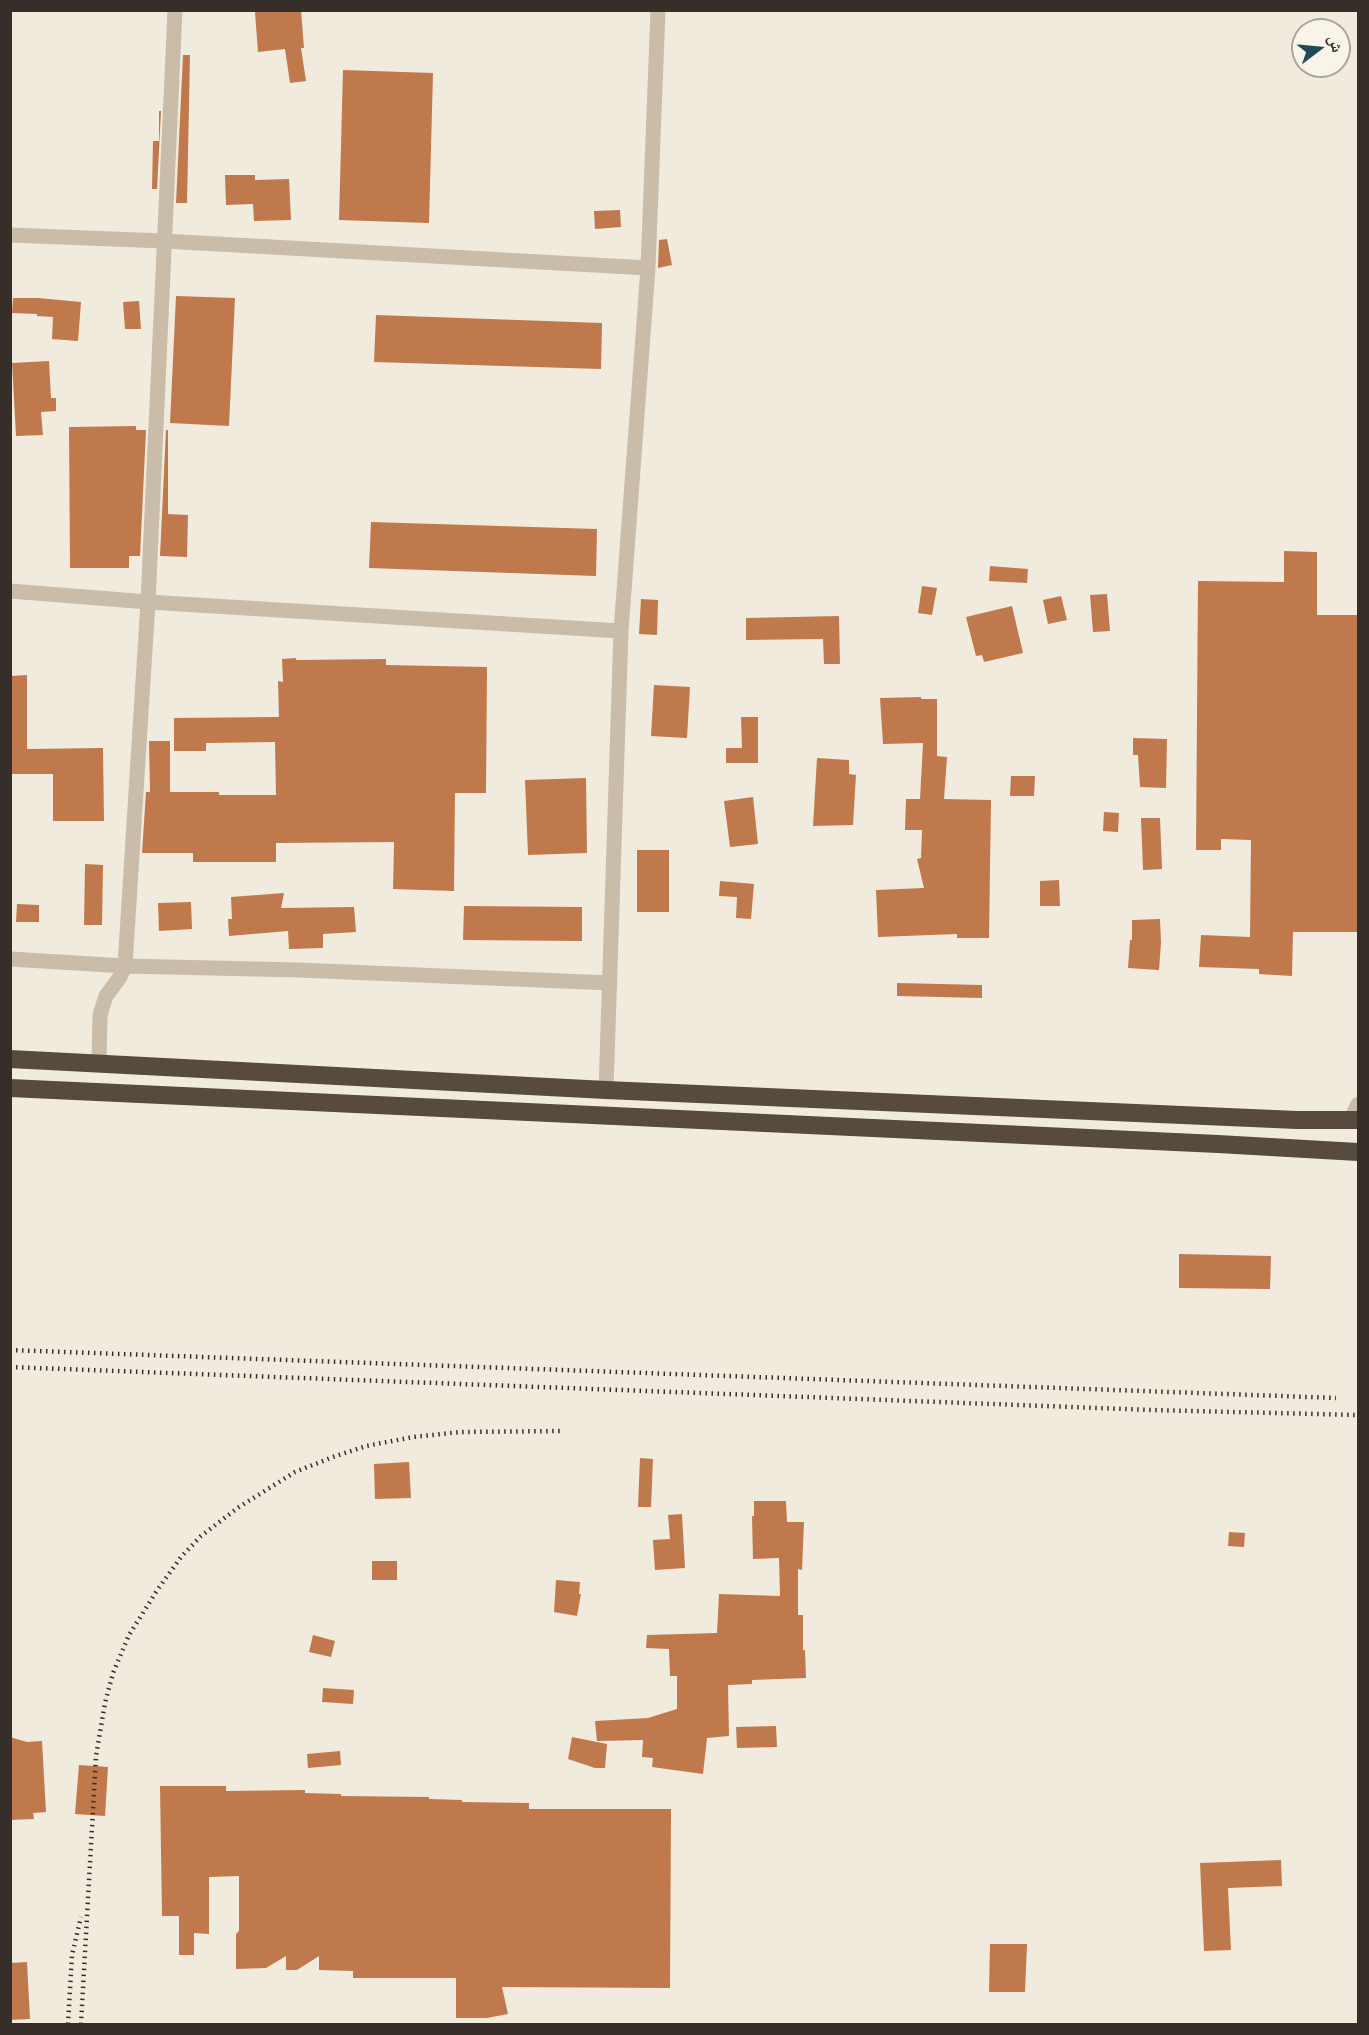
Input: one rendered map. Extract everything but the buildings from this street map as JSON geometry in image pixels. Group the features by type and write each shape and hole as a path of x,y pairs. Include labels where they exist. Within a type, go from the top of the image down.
{"highway":[{"path":"10,1059 606,1090 1297,1120 1356,1115"},
{"path":"10,1088 1359,1152"}],"street":[{"path":"99,1063 100,1015 106,996 125,966 148,602 175,10"},
{"path":"606,1090 621,631 648,268 658,10"},
{"path":"10,235 164,241 648,268"},
{"path":"10,591 148,602 621,631"},
{"path":"10,959 125,966 310,970 610,983"}],"railway":[{"path":"10,1350 1336,1398"},
{"path":"10,1367 1151,1410 1358,1415"},
{"path":"81,2024 96,1756 105,1703 113,1673 129,1635 181,1557 201,1536 239,1507 295,1472 366,1446 413,1437 460,1432 562,1431"},
{"path":"68,2024 72,1955 81,1917"}]}
